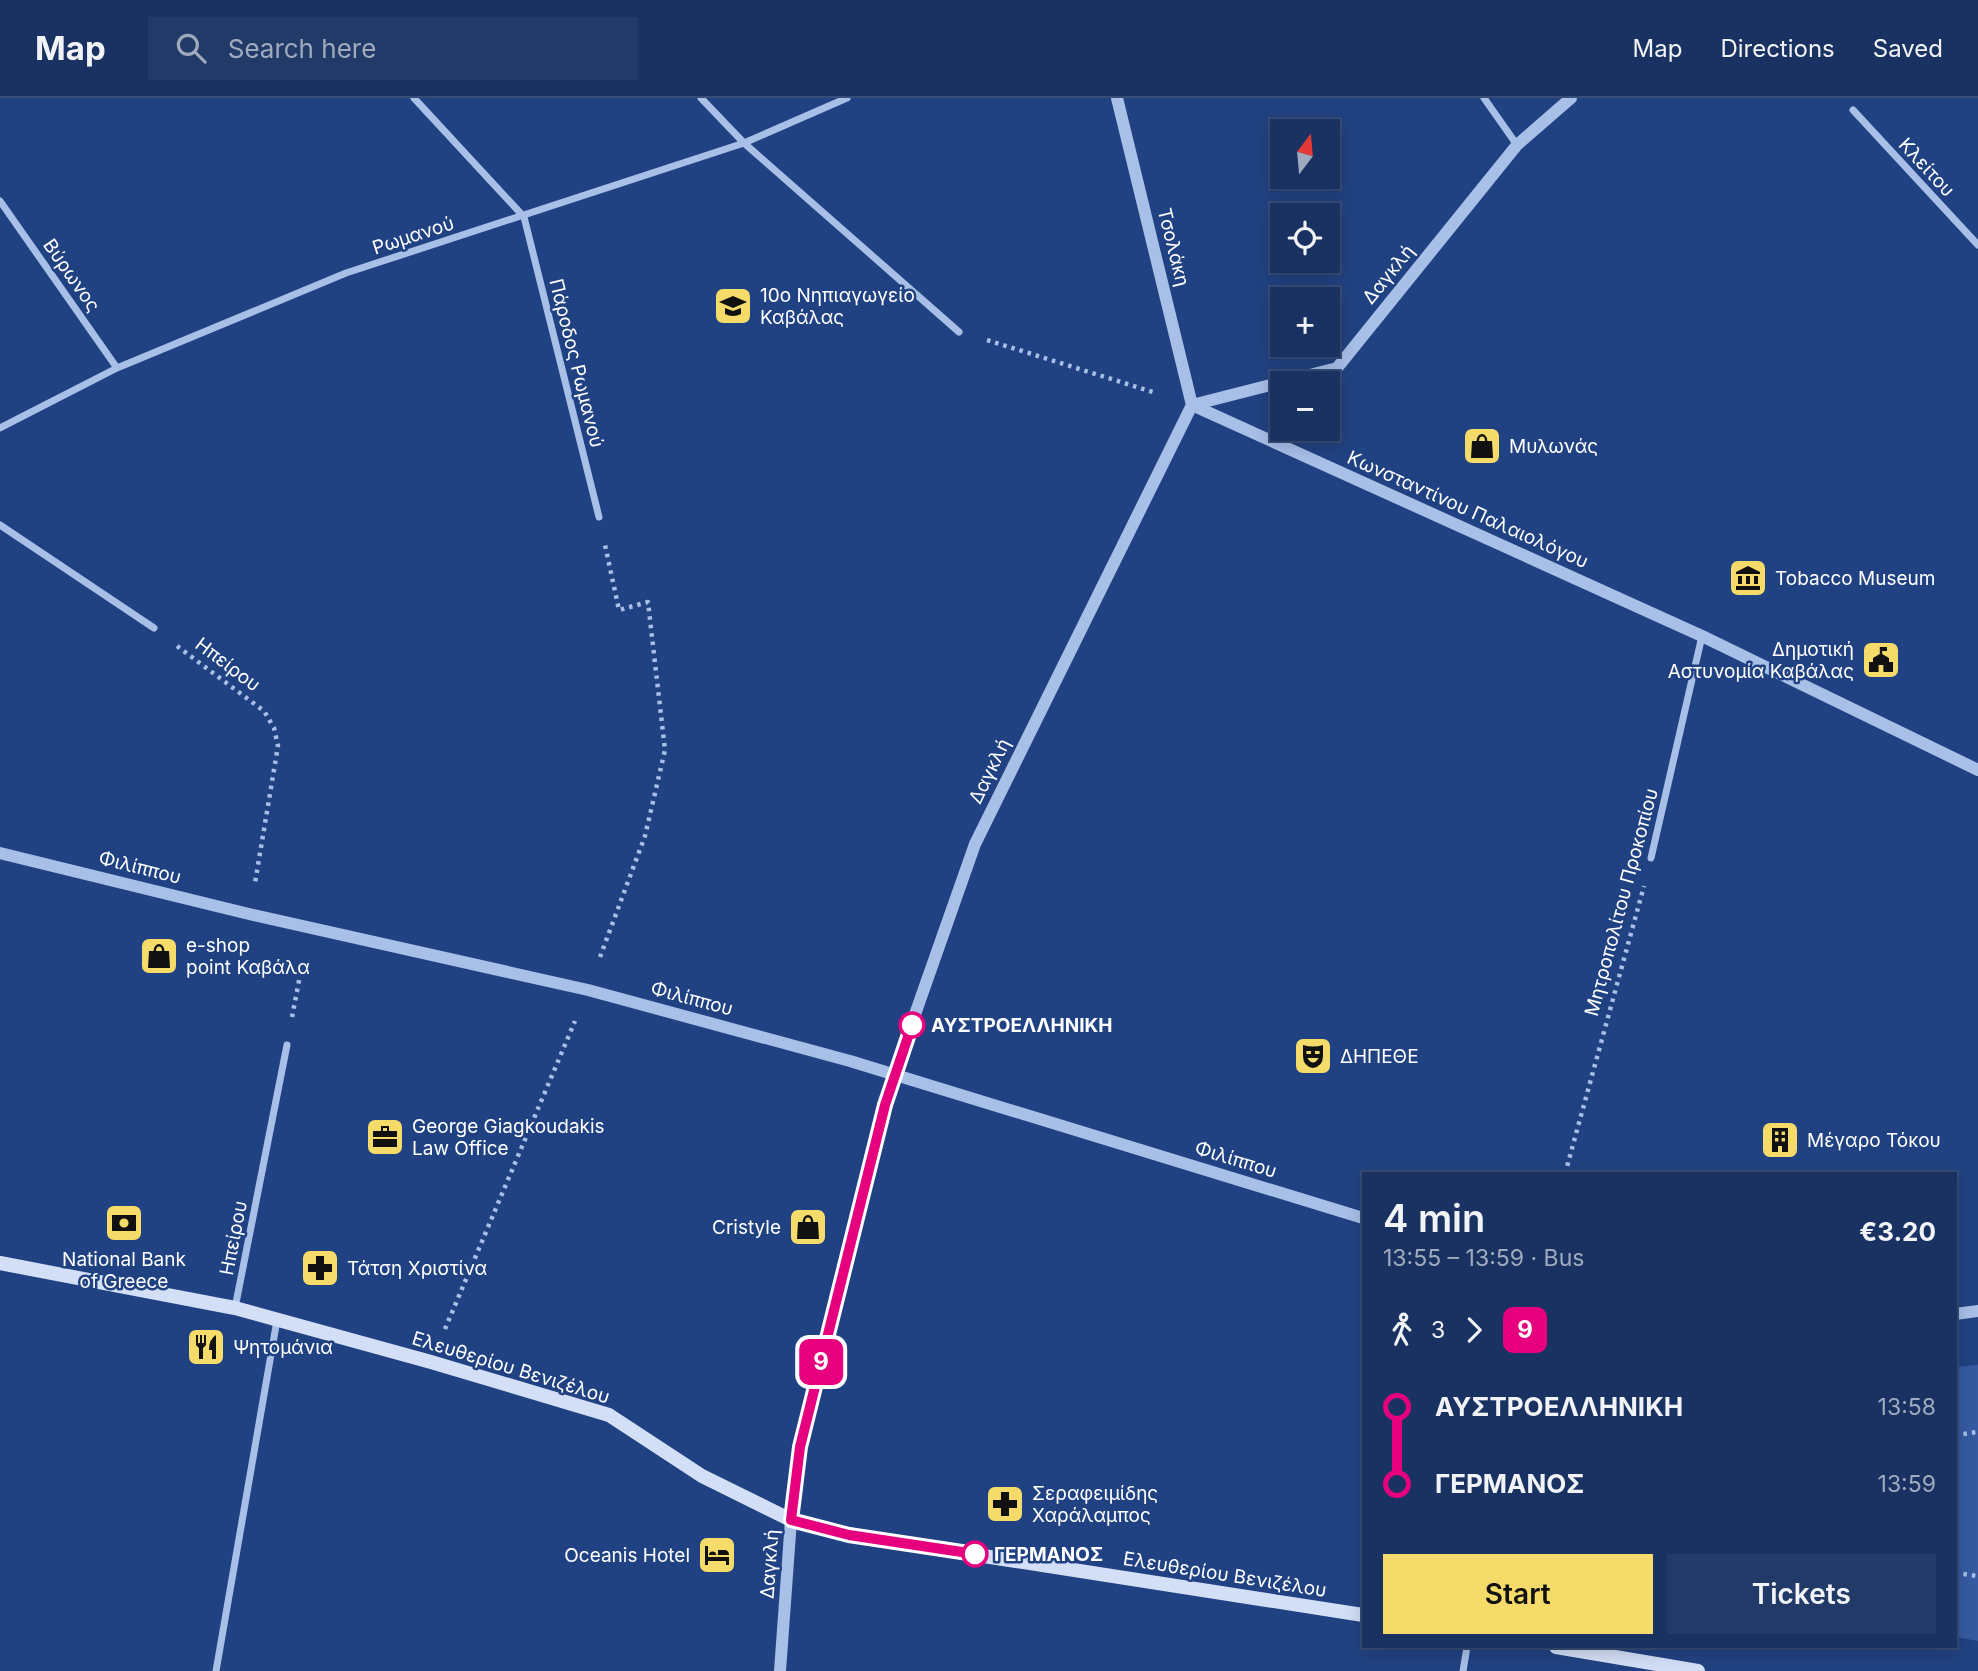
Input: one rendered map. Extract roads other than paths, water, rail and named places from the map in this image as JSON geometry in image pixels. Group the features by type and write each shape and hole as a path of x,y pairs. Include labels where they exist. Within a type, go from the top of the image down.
{"main road":[{"name":"Ελευθερίου Βενιζέλου","path":"0,1263 235,1308 609,1415 702,1476 791,1520 849,1535 1362,1615"},
{"path":"1562,1648 1698,1671"}],"street":[{"path":"414,98 524,217"},
{"path":"701,98 744,143 959,332"},
{"name":"Ρωμανού","path":"0,428 117,368 346,273 744,143 847,98"},
{"name":"Τσολάκη","path":"1117,98 1192,405"},
{"path":"1484,98 1517,145"},
{"name":"Δαγκλή","path":"780,1671 791,1520 800,1447 894,1074 975,844 1192,405 1337,368 1517,145 1571,98"},
{"name":"Κλείτου","path":"1853,110 1978,245"},
{"name":"Βύρωνος","path":"0,201 117,368"},
{"name":"Πάροδος Ρωμανού","path":"524,217 599,517"},
{"name":"Κωνσταντίνου Παλαιολόγου","path":"1192,405 1702,636 1978,770"},
{"path":"0,525 154,628"},
{"name":"Μητροπολίτου Προκοπίου","path":"1651,858 1702,636"},
{"name":"Φιλίππου","path":"0,853 249,914 588,990 894,1074 1362,1218"},
{"name":"Ηπείρου","path":"235,1308 287,1045"},
{"path":"1957,1314 1978,1311"},
{"path":"216,1671 277,1320"},
{"path":"1463,1671 1467,1648"}],"place":[{"name":"10ο Νηπιαγωγείο Καβάλας","path":"733,306"},
{"name":"Μυλωνάς","path":"1482,446"},
{"name":"Τοbacco Μuseum","path":"1748,578"},
{"name":"Δημοτική Αστυνομία Καβάλας","path":"1881,660"},
{"name":"e-shop point Καβάλα","path":"159,956"},
{"name":"ΑΥΣΤΡΟΕΛΛΗΝΙΚΗ","path":"912,1025"},
{"name":"ΔΗΠΕΘΕ","path":"1313,1056"},
{"name":"George Giagkoudakis Law Office","path":"385,1137"},
{"name":"Μέγαρο Τόκου","path":"1780,1140"},
{"name":"National Bank of Greece","path":"124,1223"},
{"name":"Cristyle","path":"808,1227"},
{"name":"Τάτση Χριστίνα","path":"320,1268"},
{"name":"Ψητομάνια","path":"206,1347"},
{"name":"Σεραφειμίδης Χαράλαμπος","path":"1005,1504"},
{"name":"ΓΕΡΜΑΝΟΣ","path":"975,1554"},
{"name":"Oceanis Hotel","path":"717,1555"}]}
